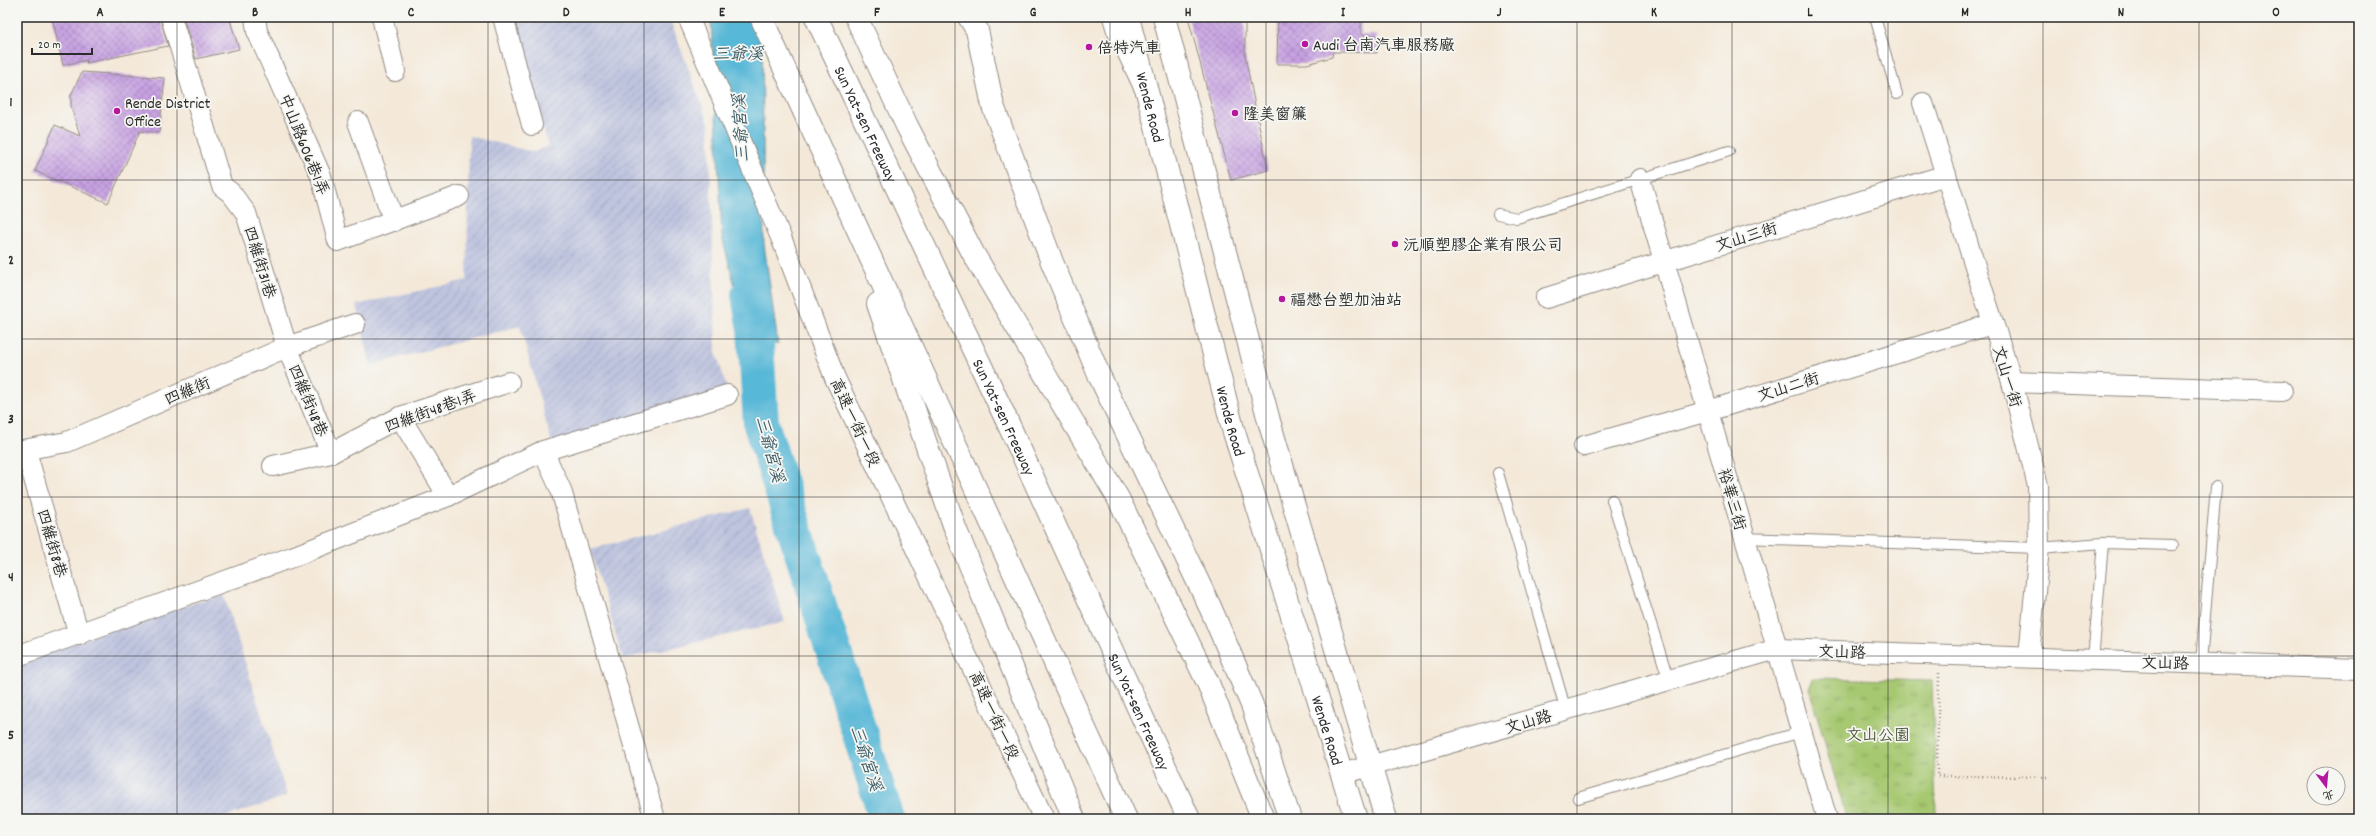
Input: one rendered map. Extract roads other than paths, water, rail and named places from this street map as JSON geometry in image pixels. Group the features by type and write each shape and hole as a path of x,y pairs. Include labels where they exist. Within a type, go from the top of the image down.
{"main road":[{"name":"Sun Yat-sen Freeway","path":"816,17 1007,420 1189,819"},
{"path":"856,17 914,140 973,253 1118,498 1208,683 1263,819"},
{"path":"1114,17 1118,30 1146,89"},
{"name":"Wende Road","path":"1128,17 1233,429 1356,819"},
{"name":"Wende Road","path":"1164,17 1269,421 1386,819"},
{"path":"975,21 993,106 1052,262 1099,375 1211,610 1252,705 1290,819"},
{"path":"764,22 831,167 955,446 1126,819"},
{"path":"831,167 955,528 1074,819"}],"street":[{"name":"四維街31巷","path":"171,17 222,186 231,192 246,213 287,347"},
{"name":"中山路606巷1弄","path":"255,17 257,31 321,176 338,241 459,196"},
{"path":"382,17 395,71"},
{"path":"503,17 532,125"},
{"name":"高速一街一段","path":"688,17 782,240 835,378 1044,819"},
{"name":"文山一街","path":"1923,103 1992,324 2012,382 2038,486 2039,548 2029,657"},
{"path":"358,122 394,221"},
{"name":"文山三街","path":"1546,298 1946,176"},
{"name":"裕華三街","path":"1640,179 1827,819"},
{"name":"四維街","path":"22,451 67,442 287,347 355,324"},
{"name":"文山二街","path":"1584,446 1708,411 1992,324"},
{"name":"四維街48巷","path":"287,347 331,452"},
{"name":"四維街48巷1弄","path":"273,466 331,452 400,417 510,382"},
{"path":"2012,382 2282,392"},
{"path":"17,656 80,635 292,557 448,496 543,451 727,394"},
{"path":"400,417 448,496"},
{"name":"四維街8巷","path":"22,451 80,635"},
{"path":"543,451 561,490 655,819"},
{"name":"文山路","path":"1342,774 1566,711 1777,649 2093,660 2202,662 2359,669"}],"lane":[{"path":"1875,17 1897,94"},
{"path":"1498,214 1517,218 1730,151"},
{"path":"1498,474 1566,711"},
{"path":"2202,662 2216,487"},
{"path":"1612,500 1669,681"},
{"path":"1744,538 2039,548 2103,543 2173,545"},
{"path":"2093,660 2103,543"},
{"path":"1578,798 1801,732"}],"water":[{"name":"三爺溪","path":"711,17 762,17 764,244 778,344 750,344 722,237"}],"waterway":[{"name":"三爺宮溪","path":"749,295 755,329 761,424 887,819"}],"place":[{"name":"Audi 台南汽車服務廠","path":"1305,44"},
{"name":"倍特汽車","path":"1089,47"},
{"name":"Rende District Office","path":"117,111"},
{"name":"隆美窗簾","path":"1235,113"},
{"name":"沅順塑膠企業有限公司","path":"1395,244"},
{"name":"福懋台塑加油站","path":"1282,299"}],"park label":[{"name":"文山公園","path":"1878,734"}]}
